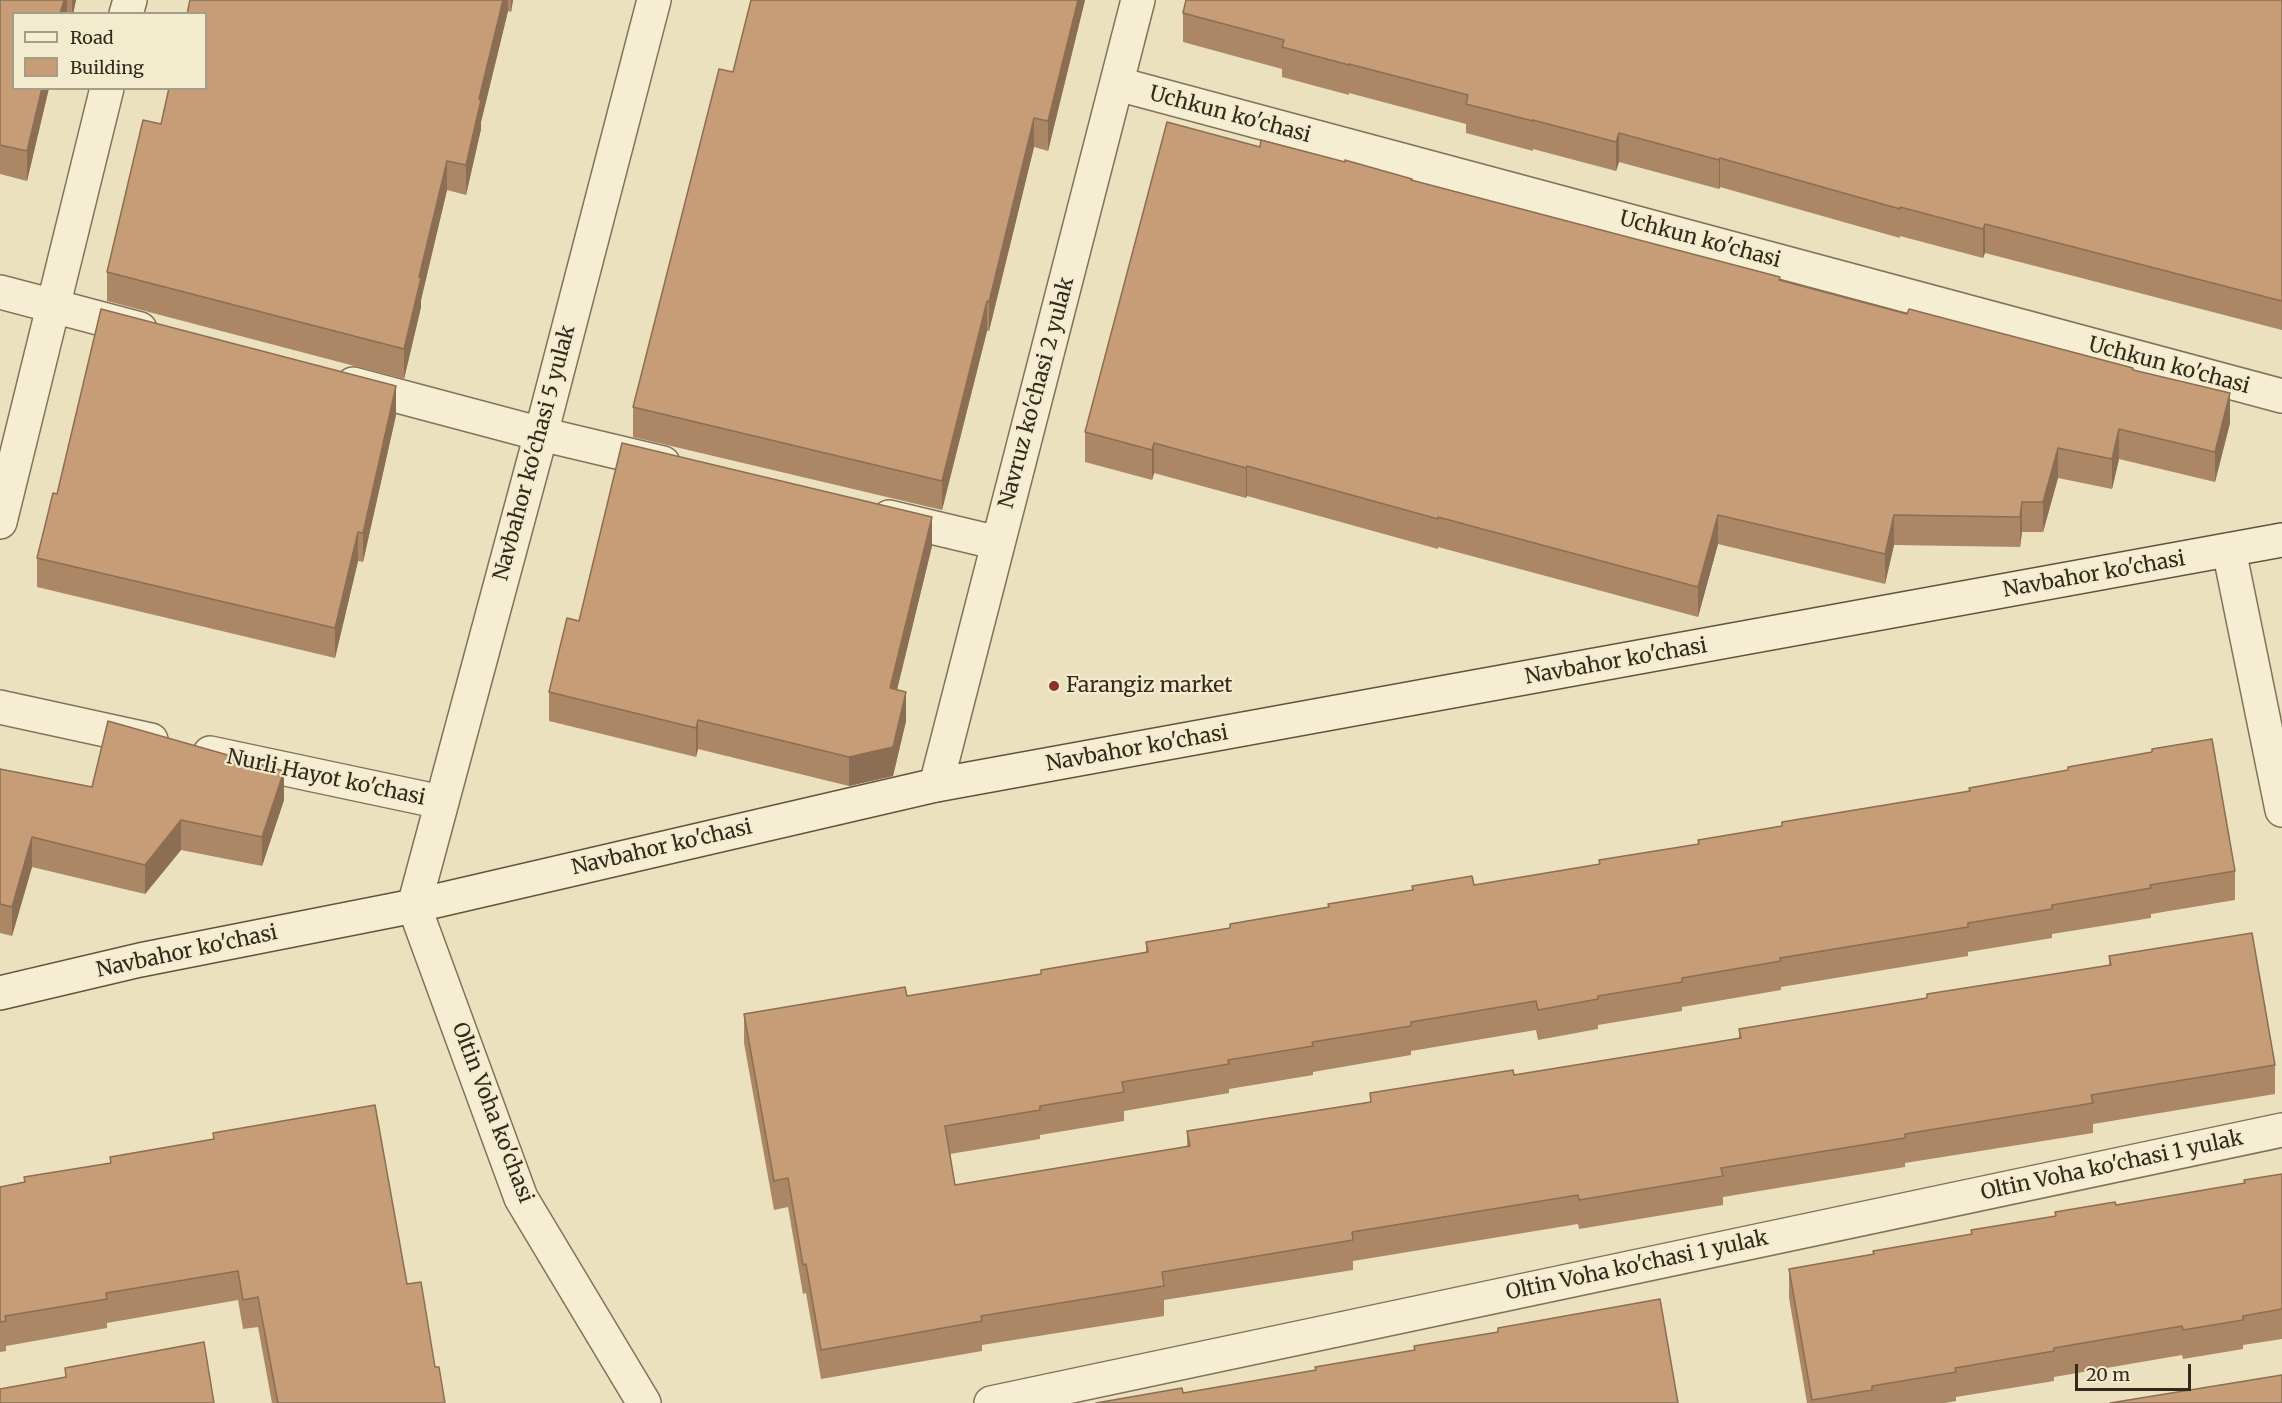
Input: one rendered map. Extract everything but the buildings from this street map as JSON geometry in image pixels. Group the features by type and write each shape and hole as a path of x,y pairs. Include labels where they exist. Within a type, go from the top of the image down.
{"street":[{"name":"Navbahor ko'chasi 5 yulak","path":"414,906 541,434 654,0"},
{"name":"Navruz ko'chasi 2 yulak","path":"936,785 1138,0"},
{"name":"Uchkun ko'chasi","path":"1118,84 2282,396"},
{"path":"0,522 106,90"},
{"path":"0,292 166,335"},
{"path":"325,377 541,434 690,469"},
{"path":"861,510 998,543"},
{"name":"Navbahor ko'chasi","path":"0,993 140,960 414,906 936,785 2282,540"},
{"path":"2229,550 2282,810"},
{"name":"Nurli Hayot ko'chasi","path":"0,707 441,802"},
{"name":"Oltin Voha ko'chasi","path":"414,906 521,1198 644,1403"},
{"name":"Oltin Voha ko'chasi 1 yulak","path":"991,1403 2282,1130"}],"place":[{"name":"Farangiz market","path":"1054,686"}]}
